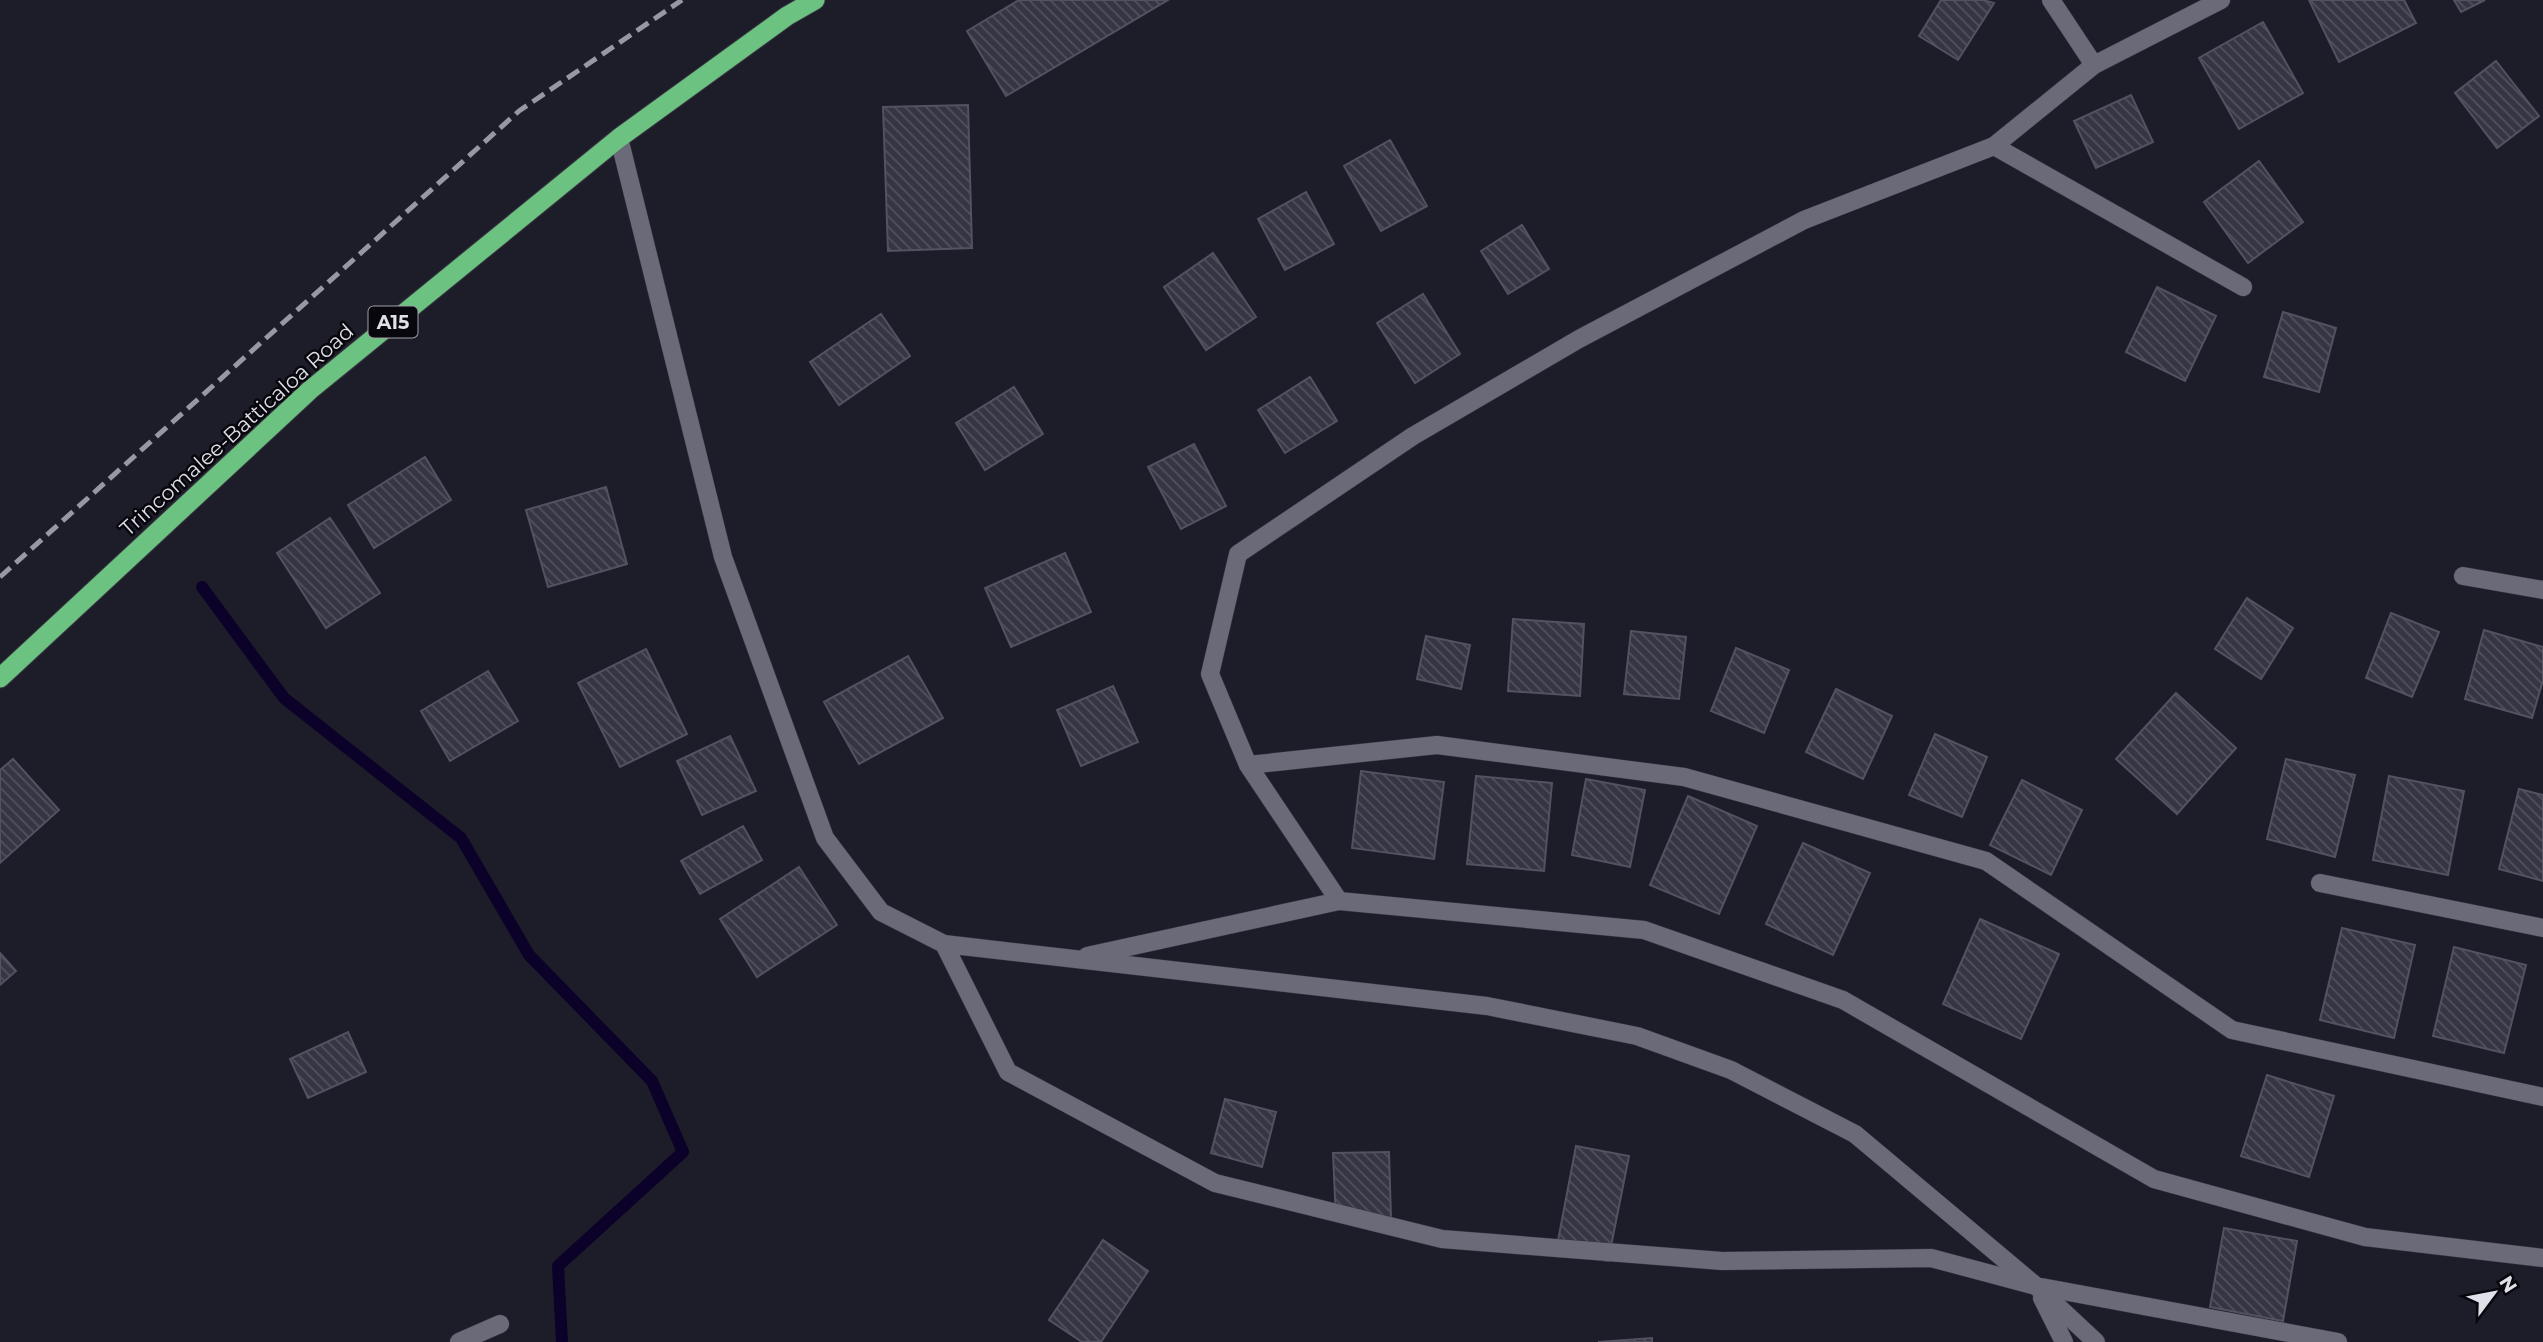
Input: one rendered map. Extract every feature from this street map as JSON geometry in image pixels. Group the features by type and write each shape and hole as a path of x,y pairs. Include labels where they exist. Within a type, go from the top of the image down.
{"highway":[{"name":"Trincomalee-Batticaloa Road","path":"0,678 310,390 619,138 787,16 815,0"}],"street":[{"path":"2051,0 2094,65"},
{"path":"1339,901 1248,765 1210,674 1238,554 1413,436 1579,339 1804,220 1994,146 2094,65 2221,0"},
{"path":"619,138 723,557 825,838 881,912 944,944 1487,1006 1637,1036 1731,1070 1855,1135 2036,1286 2096,1342"},
{"path":"1994,146 2243,287"},
{"path":"2463,576 2543,590"},
{"path":"1248,765 1437,745 1684,777 1986,861 2232,1030 2543,1097"},
{"path":"2320,883 2543,929"},
{"path":"1073,959 1339,901 1644,930 1843,1000 2154,1179 2365,1237 2543,1258"},
{"path":"944,944 1008,1072 1215,1183 1442,1240 1722,1261 1931,1258 2036,1286 2338,1342"},
{"path":"2036,1286 2064,1342"},
{"path":"459,1342 500,1324"}],"building":[{"path":"1019,0 1168,0 1006,96 967,31"},
{"path":"1941,0 1983,0 1994,3 1958,60 1919,36"},
{"path":"2309,0 2404,0 2416,23 2339,62"},
{"path":"2454,0 2485,0 2461,12"},
{"path":"2263,22 2303,93 2239,129 2199,58"},
{"path":"2496,61 2539,116 2497,148 2455,93"},
{"path":"2131,95 2153,142 2096,168 2074,121"},
{"path":"968,105 972,248 888,251 883,107"},
{"path":"1390,140 1427,206 1381,231 1344,166"},
{"path":"2259,161 2303,222 2248,263 2204,202"},
{"path":"1306,192 1334,244 1285,270 1258,219"},
{"path":"1522,225 1549,269 1508,294 1481,251"},
{"path":"1213,253 1256,317 1206,350 1164,287"},
{"path":"2157,287 2216,316 2185,381 2126,352"},
{"path":"1423,294 1460,354 1415,383 1377,323"},
{"path":"2283,312 2336,328 2319,392 2264,377"},
{"path":"881,314 910,356 839,405 810,362"},
{"path":"1310,377 1337,421 1285,453 1258,410"},
{"path":"1014,387 1043,434 985,470 956,423"},
{"path":"1194,444 1226,506 1181,529 1148,467"},
{"path":"425,457 451,500 374,548 348,505"},
{"path":"606,487 627,564 548,587 526,510"},
{"path":"330,518 380,593 326,628 277,553"},
{"path":"1065,553 1091,612 1011,647 985,588"},
{"path":"2247,598 2293,628 2261,679 2215,649"},
{"path":"2391,613 2439,632 2412,697 2366,678"},
{"path":"1513,619 1584,624 1580,696 1508,691"},
{"path":"2484,630 2543,647 2543,680 2532,718 2465,699"},
{"path":"1631,631 1686,637 1679,699 1624,694"},
{"path":"1426,636 1470,645 1461,689 1417,679"},
{"path":"1736,648 1789,670 1764,733 1711,711"},
{"path":"646,649 687,734 620,767 578,683"},
{"path":"908,656 943,718 859,764 824,702"},
{"path":"488,671 518,721 450,761 421,711"},
{"path":"1113,686 1138,742 1081,766 1057,710"},
{"path":"1836,689 1892,716 1863,779 1806,752"},
{"path":"2176,693 2236,748 2177,814 2116,759"},
{"path":"1935,734 1987,757 1962,817 1909,795"},
{"path":"730,736 756,791 702,815 677,761"},
{"path":"13,759 59,810 0,863 0,770"},
{"path":"2286,759 2355,775 2335,857 2267,839"},
{"path":"1361,771 1444,782 1434,859 1352,848"},
{"path":"1476,776 1552,783 1544,871 1467,864"},
{"path":"2389,776 2464,791 2448,875 2373,860"},
{"path":"1586,779 1645,790 1630,867 1572,855"},
{"path":"2022,780 2082,810 2051,875 1990,845"},
{"path":"2519,789 2543,795 2543,881 2499,869"},
{"path":"1688,796 1757,826 1719,914 1650,885"},
{"path":"743,826 762,860 700,894 681,861"},
{"path":"1803,843 1870,873 1833,955 1766,924"},
{"path":"799,867 837,925 757,977 720,919"},
{"path":"1980,919 2059,954 2021,1039 1943,1004"},
{"path":"2342,928 2415,945 2394,1038 2320,1020"},
{"path":"2454,947 2526,965 2504,1053 2433,1036"},
{"path":"0,953 16,971 0,985"},
{"path":"348,1032 366,1072 308,1098 290,1059"},
{"path":"2267,1075 2334,1096 2309,1177 2241,1156"},
{"path":"1225,1099 1276,1112 1262,1167 1211,1153"},
{"path":"1576,1146 1629,1156 1608,1261 1556,1251"},
{"path":"1389,1152 1391,1218 1336,1220 1333,1153"},
{"path":"2224,1228 2297,1241 2283,1321 2210,1307"},
{"path":"1103,1240 1148,1271 1101,1342 1082,1342 1049,1320"},
{"path":"1652,1338 1652,1342 1598,1342"}],"waterway":[{"path":"202,587 284,698 461,838 529,955 652,1081 683,1152 558,1266 562,1342"}],"railway":[{"path":"0,577 519,111 682,0"}]}
